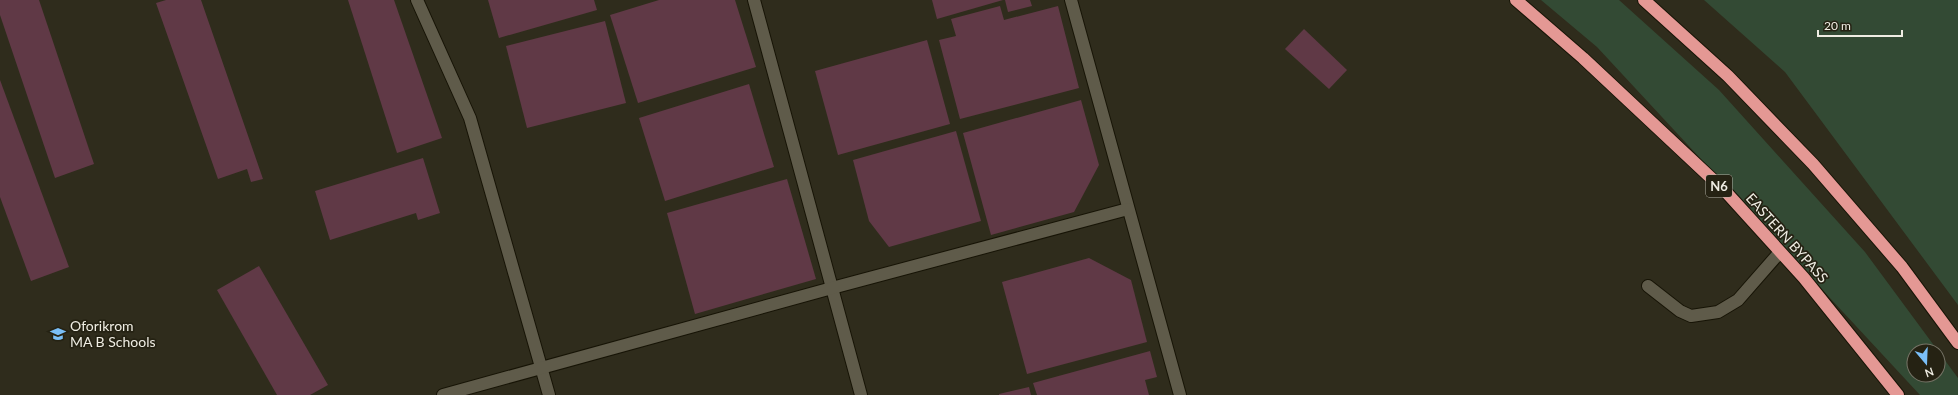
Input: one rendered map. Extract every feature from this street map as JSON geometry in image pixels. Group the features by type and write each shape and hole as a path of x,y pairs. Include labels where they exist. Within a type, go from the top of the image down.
{"highway":[{"name":"EASTERN BYPASS","path":"1516,0 1583,58 1726,192 1804,278 1898,395"},
{"path":"1644,0 1728,76 1814,164 1902,267 1958,344"}],"street":[{"path":"417,0 470,118 549,395"},
{"path":"754,0 861,395"},
{"path":"1071,0 1180,395"},
{"path":"443,395 832,288 1128,209"},
{"path":"1648,286 1680,311 1691,316 1718,312 1738,300 1780,252"}],"green space":[{"path":"1541,0 1619,0 1719,90 1865,252 1932,343 1906,343 1906,380 1597,47"},
{"path":"1704,0 1958,0 1958,305 1785,72"},
{"path":"1946,362 1958,378 1958,395 1920,395 1909,383 1946,383"}],"building":[{"path":"0,0 39,0 94,164 55,178 0,15"},
{"path":"166,0 201,0 263,179 251,182 247,169 218,179 156,3"},
{"path":"348,0 394,0 442,138 397,153"},
{"path":"488,0 594,0 597,10 499,38"},
{"path":"659,0 735,0 756,67 638,103 610,15"},
{"path":"932,0 1003,0 937,19"},
{"path":"1005,0 1030,0 1032,6 1008,12"},
{"path":"1000,6 1004,20 1058,6 1079,88 960,119 939,40 956,36 951,19"},
{"path":"605,21 626,103 527,128 506,46"},
{"path":"1304,29 1347,70 1329,89 1285,49"},
{"path":"927,40 950,124 838,155 815,71"},
{"path":"0,80 69,267 31,281 0,197"},
{"path":"749,84 774,167 665,201 639,118"},
{"path":"1081,100 1099,165 1074,212 991,235 963,133"},
{"path":"956,131 981,221 889,247 869,221 853,160"},
{"path":"423,158 440,213 418,220 416,213 330,240 315,191"},
{"path":"787,179 816,279 695,314 667,213"},
{"path":"1089,258 1131,280 1147,342 1027,374 1002,282"},
{"path":"259,266 328,385 310,395 277,395 217,290"},
{"path":"1150,351 1157,377 1145,380 1149,395 1037,395 1033,383"},
{"path":"1029,387 1031,395 999,395 999,394"}],"place":[{"name":"Oforikrom MA B Schools","path":"58,334"}]}
